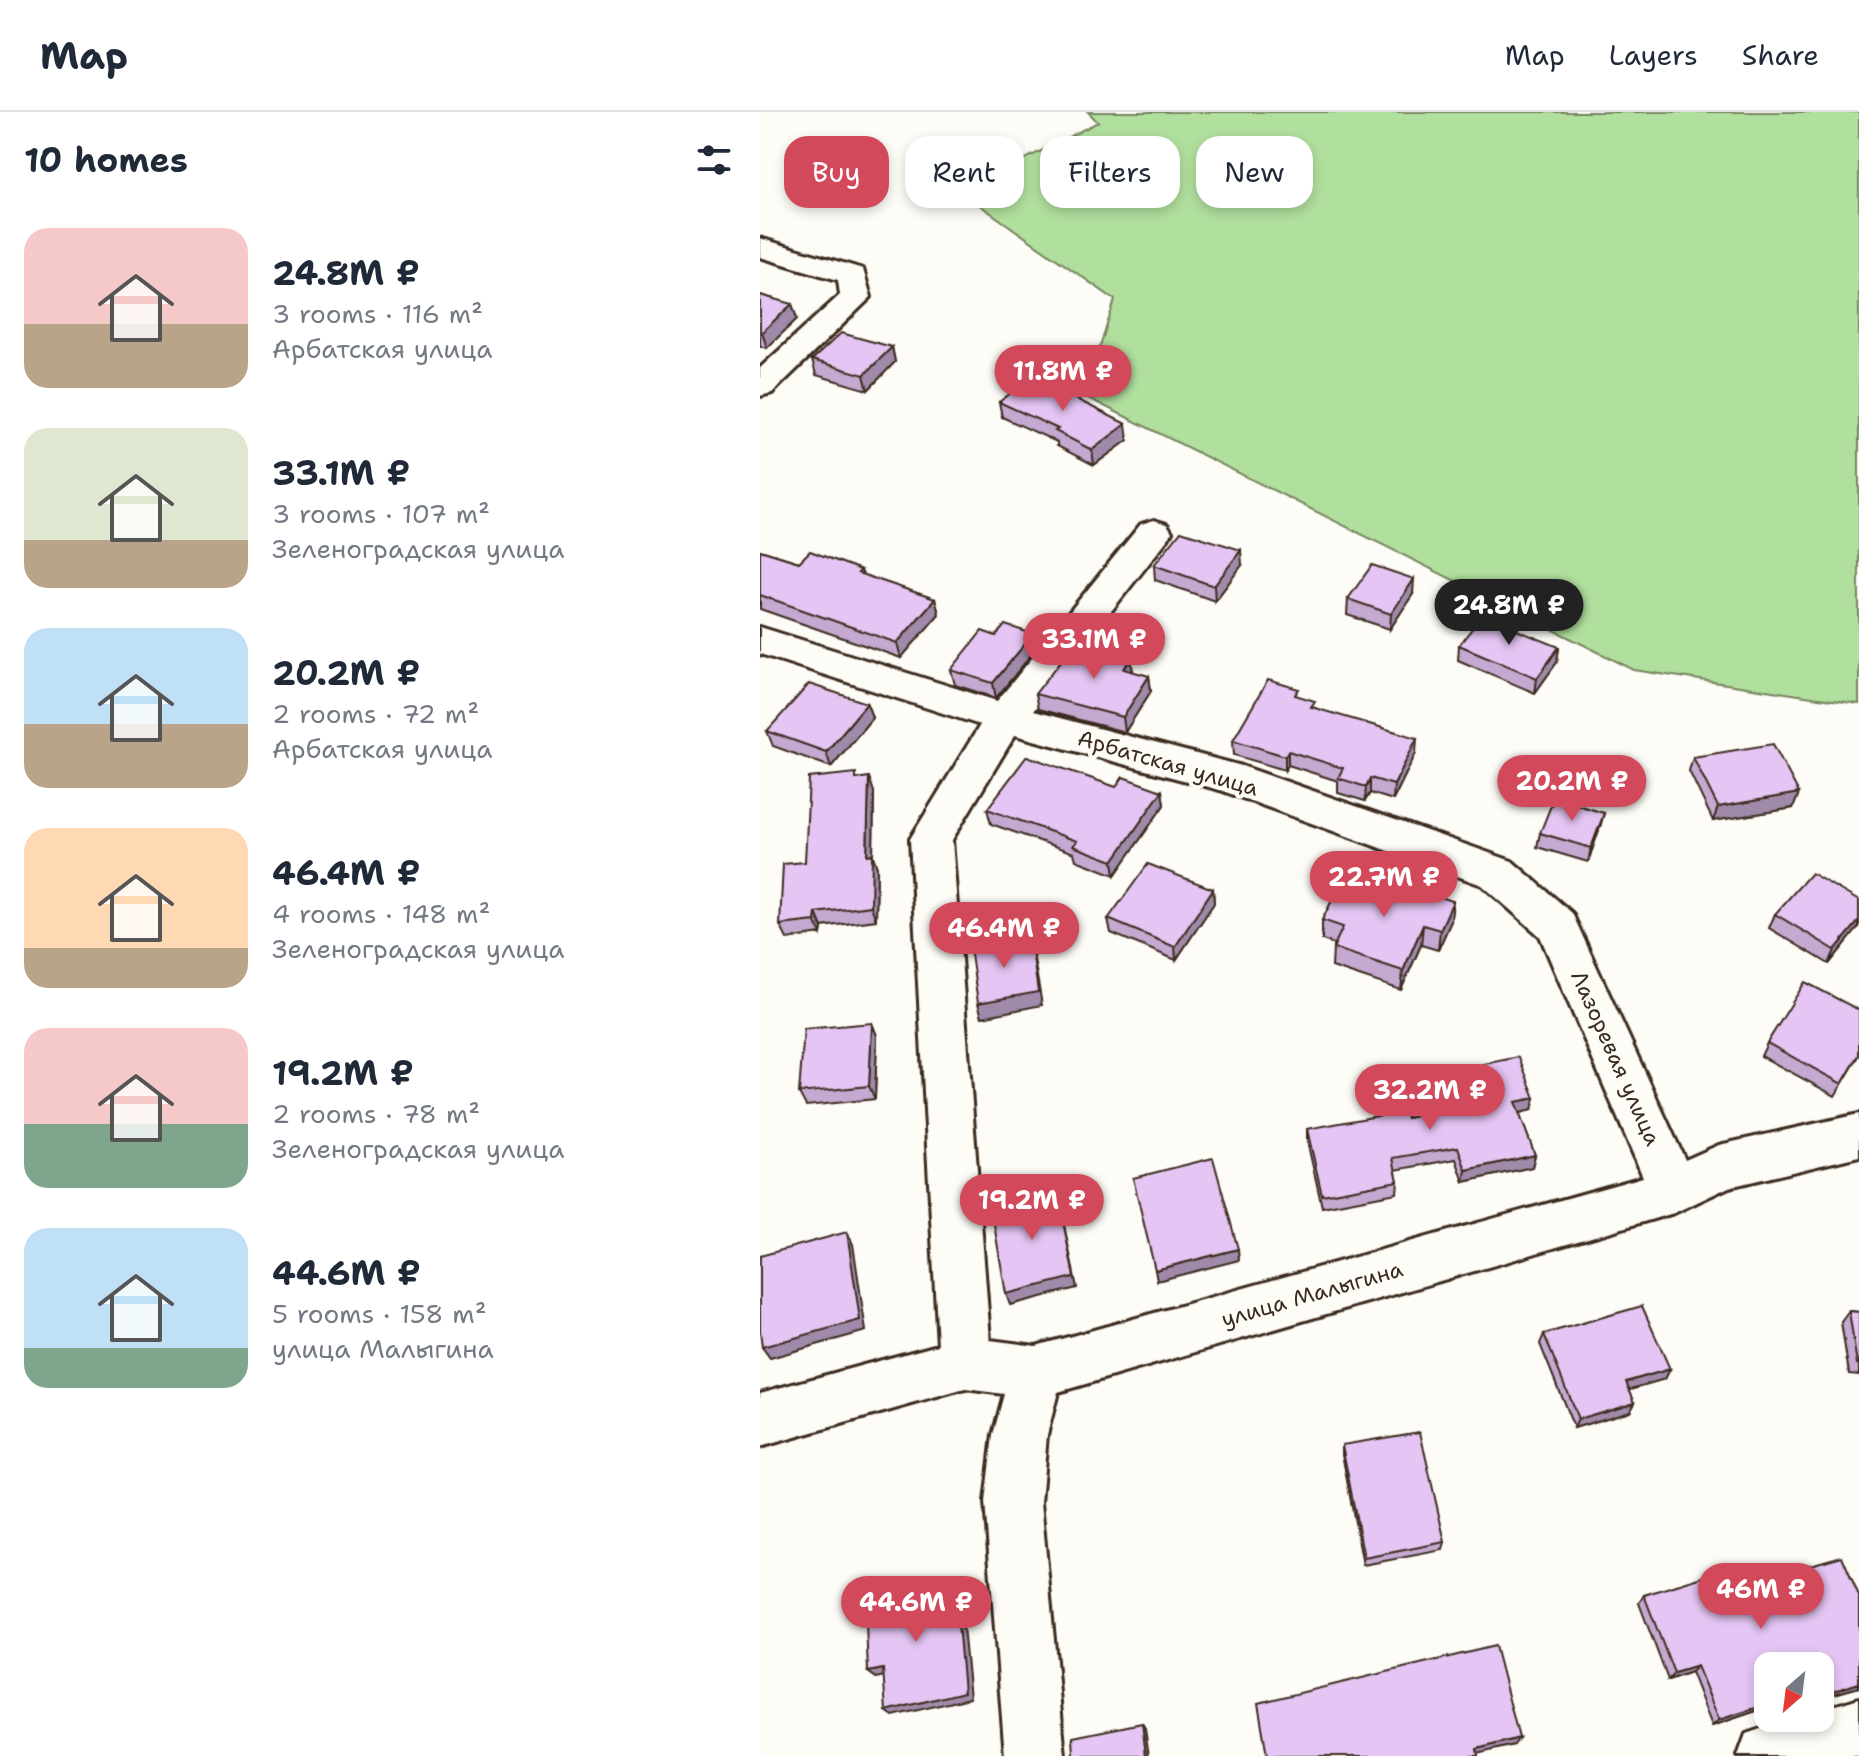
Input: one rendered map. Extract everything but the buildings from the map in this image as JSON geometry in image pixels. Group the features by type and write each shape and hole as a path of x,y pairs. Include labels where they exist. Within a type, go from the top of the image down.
{"street":[{"path":"760,247 852,275 856,297 760,386"},
{"path":"965,1363 931,839 1005,718 1154,532"},
{"name":"Арбатская улица","path":"760,640 1005,718 1228,777 1497,873 1557,925"},
{"name":"Лазоревая улица","path":"1557,925 1674,1191"},
{"name":"улица Малыгина","path":"760,1420 965,1363 1036,1372 1674,1191 1719,1167 1859,1135"},
{"path":"1035,1756 1013,1502 1020,1435 1036,1372"},
{"path":"1768,1756 1859,1728"}],"green space":[{"path":"1088,112 1859,112 1859,704 1634,670 1084,396 1115,300 984,208 1024,208 1024,160 1040,152 1040,208 1180,208 1180,136 1071,136 1098,122"}]}
